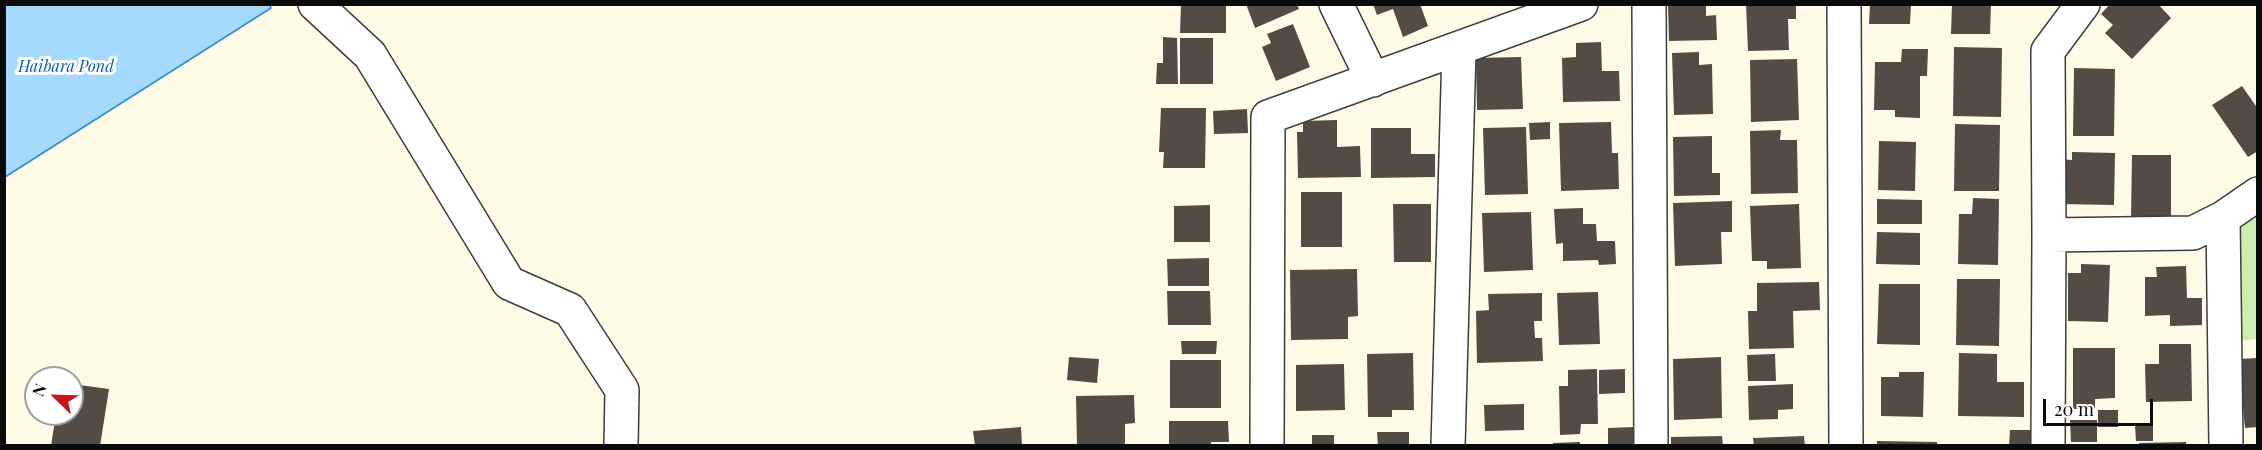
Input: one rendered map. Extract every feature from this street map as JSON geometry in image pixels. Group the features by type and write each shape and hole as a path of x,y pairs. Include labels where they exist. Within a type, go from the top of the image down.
{"street":[{"path":"315,4 370,55 509,283 570,310 622,390 621,446"},
{"path":"1336,4 1373,80"},
{"path":"1267,446 1268,117 1581,4"},
{"path":"1649,4 1651,446"},
{"path":"1844,4 1846,446"},
{"path":"2048,446 2048,51 2085,5"},
{"path":"1448,446 1459,49"},
{"path":"2049,235 2193,232 2223,218 2258,194"},
{"path":"2223,218 2226,446"}],"green space":[{"path":"2257,215 2257,339 2230,342 2228,229"}],"water":[{"name":"Haibara Pond","path":"5,4 269,4 271,8 5,177"}],"building":[{"path":"1181,4 1226,4 1226,33 1180,33"},
{"path":"1246,4 1297,4 1299,9 1255,28"},
{"path":"1373,4 1420,4 1428,26 1403,37 1393,9 1377,15"},
{"path":"1668,4 1706,4 1706,16 1716,15 1717,40 1669,41"},
{"path":"1746,4 1796,4 1796,19 1788,19 1789,50 1748,51"},
{"path":"1870,4 1911,4 1910,24 1869,24"},
{"path":"1952,4 1991,4 1990,34 1951,34"},
{"path":"2110,4 2158,4 2171,18 2132,59 2105,33 2113,25 2101,14"},
{"path":"1293,24 1310,67 1276,81 1262,47 1271,43 1267,34"},
{"path":"1163,37 1177,38 1178,84 1156,84 1157,63 1163,63"},
{"path":"1180,38 1213,38 1213,84 1180,84"},
{"path":"1601,42 1602,71 1619,71 1620,101 1563,102 1562,58 1576,57 1576,43"},
{"path":"1954,47 2002,48 2001,117 1953,116"},
{"path":"1902,49 1928,49 1927,76 1920,76 1920,118 1895,117 1895,110 1874,110 1875,62 1901,62"},
{"path":"1699,52 1699,65 1712,64 1713,114 1674,115 1672,53"},
{"path":"1521,57 1523,109 1477,110 1476,58"},
{"path":"1797,59 1799,120 1751,122 1750,60"},
{"path":"2074,68 2115,69 2114,136 2073,136"},
{"path":"2242,86 2258,109 2258,151 2248,157 2212,105"},
{"path":"1161,108 1206,108 1205,168 1163,168 1164,152 1159,152"},
{"path":"1247,109 1248,133 1214,134 1213,111"},
{"path":"1337,120 1337,147 1360,146 1361,177 1298,178 1297,132 1303,132 1303,121"},
{"path":"1550,122 1550,139 1530,140 1529,123"},
{"path":"1611,122 1612,153 1618,153 1619,189 1561,191 1559,123"},
{"path":"1955,124 2000,125 1999,191 1954,191"},
{"path":"1526,127 1528,194 1485,195 1483,128"},
{"path":"1371,128 1411,128 1411,154 1435,154 1435,177 1371,178"},
{"path":"1781,130 1780,140 1797,140 1798,193 1751,194 1750,131"},
{"path":"1712,136 1712,173 1720,173 1720,195 1674,196 1673,137"},
{"path":"1879,141 1916,142 1915,191 1878,190"},
{"path":"2072,152 2115,153 2114,205 2060,204 2060,159 2072,160"},
{"path":"2132,155 2171,155 2171,216 2131,216"},
{"path":"1301,192 1342,192 1342,247 1301,247"},
{"path":"1973,198 1999,199 1998,265 1958,264 1959,214 1972,214"},
{"path":"1877,199 1922,200 1922,224 1877,224"},
{"path":"1732,201 1732,232 1721,232 1722,264 1675,266 1673,203"},
{"path":"1393,204 1431,204 1431,262 1394,262"},
{"path":"1799,204 1801,268 1767,269 1767,261 1752,261 1750,206"},
{"path":"1210,205 1210,242 1174,242 1174,206"},
{"path":"1583,208 1583,224 1596,224 1597,241 1615,241 1616,264 1599,265 1598,260 1563,261 1563,243 1556,244 1554,209"},
{"path":"1531,212 1533,270 1484,272 1482,213"},
{"path":"1877,232 1920,233 1920,265 1876,264"},
{"path":"1209,258 1209,286 1168,286 1167,259"},
{"path":"2081,264 2110,265 2108,322 2068,321 2068,273 2081,273"},
{"path":"2186,266 2187,298 2202,298 2202,325 2170,326 2170,315 2145,316 2145,277 2157,277 2156,267"},
{"path":"1357,269 1358,316 1348,317 1348,339 1291,340 1290,270"},
{"path":"1957,279 2000,279 1999,346 1956,345"},
{"path":"1819,282 1820,310 1793,311 1794,348 1749,349 1748,311 1757,311 1757,283"},
{"path":"1879,284 1920,284 1920,345 1877,344"},
{"path":"1167,291 1210,291 1211,325 1168,325"},
{"path":"1598,292 1600,344 1559,345 1557,293"},
{"path":"1542,293 1542,321 1534,321 1535,338 1542,338 1543,361 1477,363 1476,311 1489,310 1488,294"},
{"path":"1181,341 1217,341 1216,354 1182,354"},
{"path":"2159,344 2191,344 2192,401 2146,402 2145,364 2159,364"},
{"path":"2073,348 2115,348 2115,398 2095,399 2095,408 2073,409"},
{"path":"1413,353 1414,410 1392,410 1392,417 1368,417 1367,354"},
{"path":"1959,353 1997,354 1997,382 2024,382 2024,417 1958,416"},
{"path":"1775,354 1776,381 1748,381 1747,355"},
{"path":"1069,357 1099,359 1097,383 1067,380"},
{"path":"1721,357 1722,418 1674,420 1673,359"},
{"path":"2258,358 2258,427 2245,428 2238,359"},
{"path":"1170,360 1221,360 1221,408 1170,408"},
{"path":"1344,364 1345,410 1296,411 1296,365"},
{"path":"1597,369 1598,424 1581,424 1580,434 1560,435 1559,386 1568,386 1568,370"},
{"path":"1625,369 1625,393 1599,394 1599,370"},
{"path":"1899,372 1924,372 1923,417 1881,416 1881,377 1899,377"},
{"path":"1793,384 1793,409 1778,410 1778,419 1749,420 1748,386"},
{"path":"84,386 109,389 100,446 51,446 54,426 84,426"},
{"path":"1134,395 1135,423 1125,424 1125,446 1077,446 1076,396"},
{"path":"1524,404 1524,430 1485,431 1484,405"},
{"path":"2098,410 2118,410 2118,427 2098,427"},
{"path":"2070,420 2097,420 2097,442 2071,442"},
{"path":"1169,421 1228,421 1229,442 1211,442 1211,446 1169,446"},
{"path":"2153,425 2153,441 2136,441 2135,426"},
{"path":"1021,427 1022,446 975,446 973,431"},
{"path":"1634,427 1634,444 1608,444 1608,428"},
{"path":"2010,430 2035,430 2035,446 2009,446"},
{"path":"1377,432 1409,432 1409,446 1378,446"},
{"path":"1312,435 1334,435 1334,446 1312,446"},
{"path":"1722,436 1723,446 1671,446 1671,437"},
{"path":"1804,436 1805,446 1754,446 1753,438"},
{"path":"1877,441 1937,442 1937,446 1877,446"},
{"path":"1580,442 1580,446 1553,446 1553,443"},
{"path":"2186,442 2186,446 2139,446 2139,443"}]}
